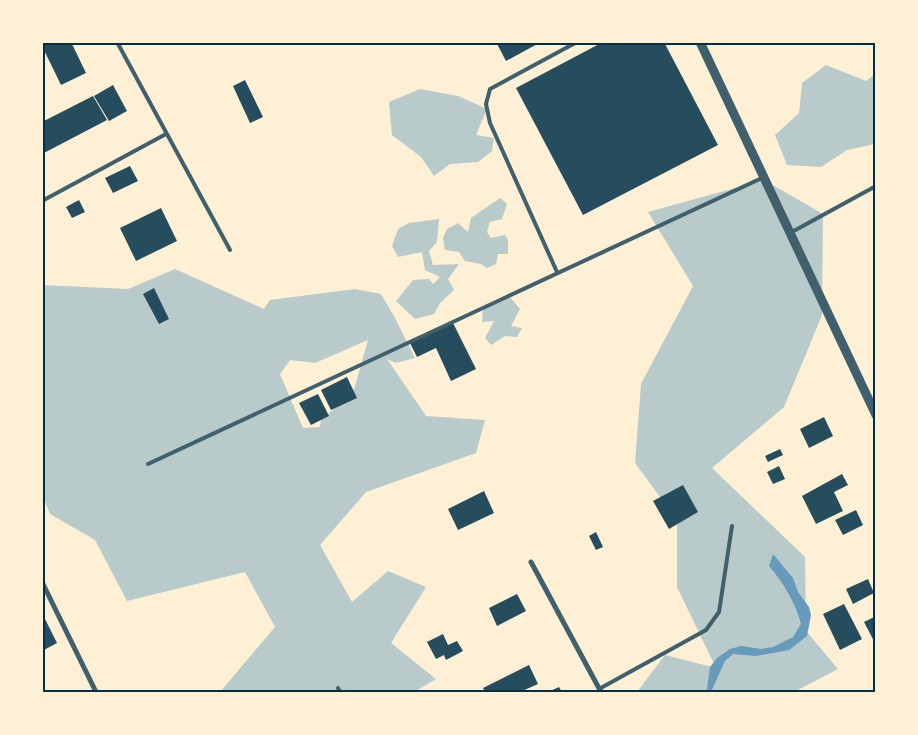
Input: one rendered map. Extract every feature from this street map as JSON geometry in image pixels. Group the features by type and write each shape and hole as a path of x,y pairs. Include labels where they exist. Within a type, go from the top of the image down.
{"street":[{"path":"700,42 876,415"},
{"path":"531,562 600,691"},
{"path":"42,582 96,692"}],"lane":[{"path":"117,42 230,250"},
{"path":"558,272 490,123 486,104 490,89 577,42"},
{"path":"42,201 166,134"},
{"path":"148,464 764,177"},
{"path":"790,233 876,186"},
{"path":"600,691 706,630 719,612 732,526"}],"shaded area":[{"path":"826,65 866,81 875,74 875,144 847,150 821,167 787,165 775,135 799,113 802,83"},
{"path":"420,89 458,96 487,109 476,135 494,138 492,151 478,162 450,164 434,176 421,157 392,135 389,102"},
{"path":"764,180 823,214 822,315 784,407 712,468 805,557 806,631 838,669 794,692 637,692 665,655 716,668 677,587 677,520 635,463 641,384 693,286 648,212"},
{"path":"500,198 507,204 502,219 490,222 487,232 491,238 505,235 508,240 508,254 498,254 496,264 487,268 481,264 465,261 459,252 445,250 443,238 447,229 458,223 468,232 471,218"},
{"path":"439,219 437,242 429,251 433,265 459,264 448,279 454,290 440,303 434,314 415,319 396,301 413,280 429,279 433,284 440,277 425,270 422,252 398,257 392,246 398,229 409,223"},
{"path":"175,269 264,309 270,300 355,289 381,294 415,358 396,363 387,359 426,416 485,420 476,453 366,492 320,545 352,602 388,571 426,587 391,643 436,679 414,692 220,692 275,627 245,572 127,601 95,540 50,514 43,496 42,285 128,289","holes":["368,340 353,393 321,420 320,427 303,428 280,374 290,360 315,363"]},
{"path":"509,296 520,309 511,326 522,328 517,337 505,336 491,345 485,338 494,321 482,322 483,308"}],"water":[{"path":"773,554 793,578 798,592 809,607 811,615 807,636 789,650 756,656 733,654 725,661 711,692 703,692 707,689 710,667 717,658 730,649 741,646 761,649 773,647 793,637 801,624 788,594 769,566"}],"building":[{"path":"42,42 71,42 86,73 61,85 42,46"},
{"path":"496,42 541,42 506,61"},
{"path":"603,42 664,42 718,145 583,215 516,88"},
{"path":"245,80 263,117 250,123 233,86"},
{"path":"113,85 127,111 109,121 94,96"},
{"path":"93,96 107,120 42,154 42,122"},
{"path":"130,166 138,181 113,193 105,178"},
{"path":"79,200 85,212 72,218 66,207"},
{"path":"161,208 177,241 136,261 120,228"},
{"path":"154,288 169,319 159,324 143,294"},
{"path":"453,323 476,369 451,381 436,348 417,357 410,343"},
{"path":"347,377 357,398 331,410 321,390"},
{"path":"318,394 329,416 311,425 299,403"},
{"path":"824,417 833,436 809,448 800,429"},
{"path":"780,449 783,455 768,462 765,456"},
{"path":"779,466 785,479 773,484 767,472"},
{"path":"842,474 848,485 834,492 843,511 816,524 802,496"},
{"path":"683,485 698,512 669,529 653,501"},
{"path":"484,491 494,513 458,530 448,509"},
{"path":"856,510 863,525 843,535 835,520"},
{"path":"596,532 603,547 596,550 589,536"},
{"path":"868,579 874,593 853,604 846,589"},
{"path":"517,594 526,611 497,626 489,608"},
{"path":"844,604 862,639 840,650 823,614"},
{"path":"42,613 57,643 42,651"},
{"path":"876,616 876,645 864,622"},
{"path":"443,634 448,645 457,641 463,651 446,660 444,655 436,659 427,642"},
{"path":"529,665 538,684 520,692 485,692 483,688"},
{"path":"559,687 562,692 548,692"}]}
